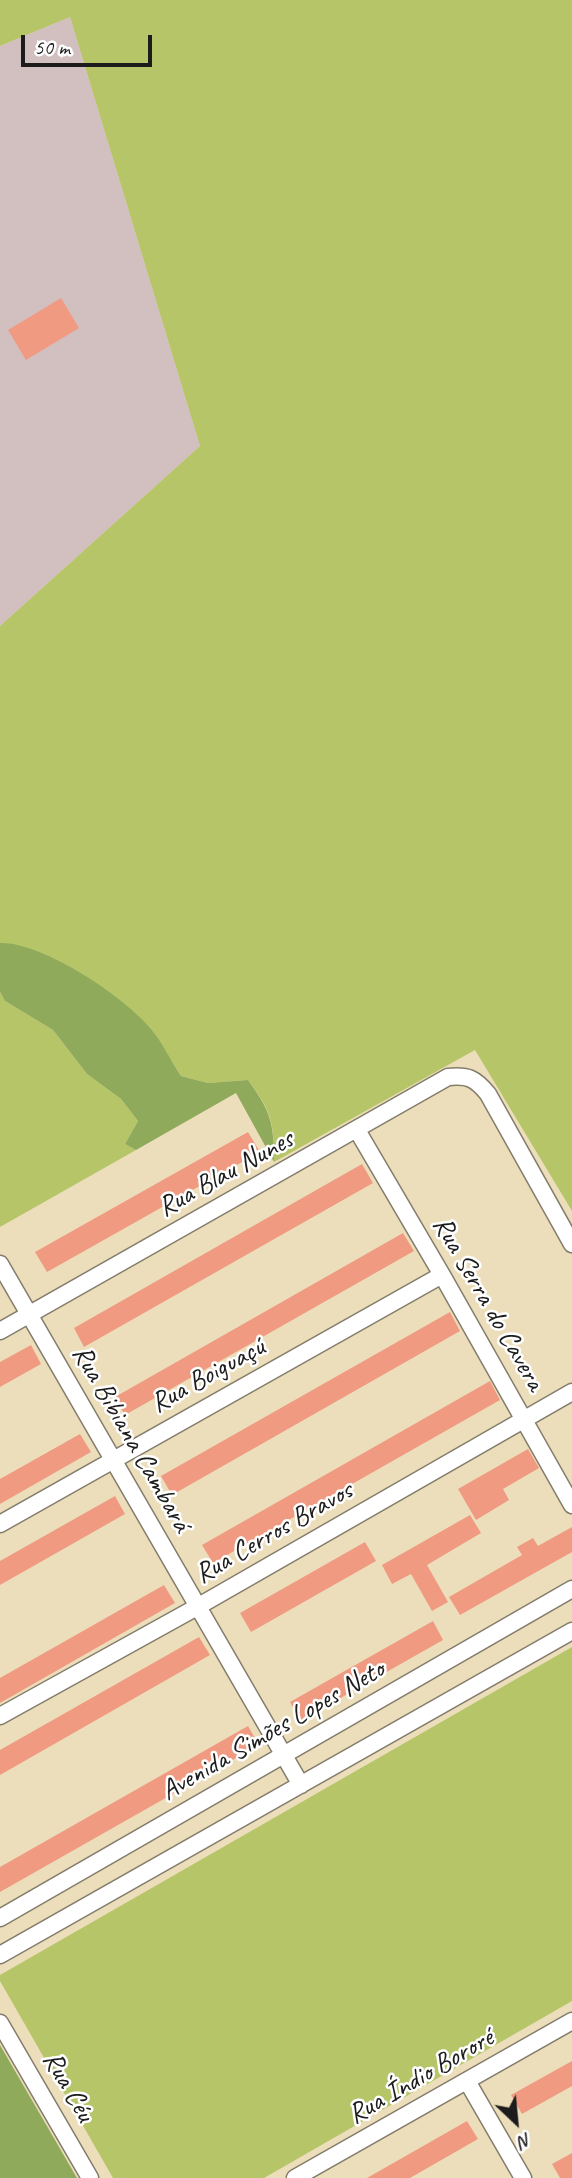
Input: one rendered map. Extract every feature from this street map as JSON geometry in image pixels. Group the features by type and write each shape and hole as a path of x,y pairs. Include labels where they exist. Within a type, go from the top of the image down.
{"street":[{"name":"Rua Blau Nunes","path":"0,1331 448,1077 465,1075 480,1084 488,1094 572,1244"},
{"name":"Rua Serra do Cavera","path":"357,1130 572,1505"},
{"name":"Rua Bibiana Cambará","path":"0,1265 301,1785"},
{"name":"Rua Boiguaçú","path":"0,1524 442,1275"},
{"name":"Rua Cerros Bravos","path":"0,1716 197,1607 572,1392"},
{"name":"Avenida Simões Lopes Neto","path":"0,1918 572,1589"},
{"path":"0,1955 572,1631"},
{"name":"Rua Índio Bororé","path":"295,2178 572,2021"},
{"name":"Rua Céu","path":"0,2023 90,2178"},
{"path":"467,2081 523,2178"}],"shaded area":[{"path":"70,17 200,446 0,626 0,46"}],"green space":[{"path":"0,0 572,0 572,1211 475,1050 274,1162 270,1118 248,1080 208,1083 181,1076 152,1030 0,943 0,626 200,446 70,17 0,46"},
{"path":"0,943 18,945 60,961 123,1002 152,1030 181,1076 208,1083 248,1080 270,1118 274,1162 236,1093 136,1150 125,1144 138,1121 121,1099 87,1074 53,1030 5,1001 0,992"},
{"path":"0,992 5,1001 53,1030 87,1074 121,1099 138,1121 125,1144 136,1150 0,1227"},
{"path":"572,1647 572,2001 264,2178 113,2178 0,1981 0,1975"},
{"path":"0,2045 77,2178 0,2178"}],"building":[{"path":"61,298 79,328 26,360 8,330"},
{"path":"248,1132 260,1152 47,1272 35,1252"},
{"path":"362,1164 373,1183 84,1347 74,1328"},
{"path":"403,1233 414,1251 125,1415 115,1397"},
{"path":"450,1312 460,1331 172,1495 161,1476"},
{"path":"31,1345 41,1364 0,1387 0,1362"},
{"path":"490,1381 500,1400 213,1563 202,1545"},
{"path":"80,1434 91,1452 0,1504 0,1479"},
{"path":"528,1449 539,1468 503,1489 509,1500 476,1520 458,1489"},
{"path":"115,1496 125,1514 0,1585 0,1561"},
{"path":"470,1515 481,1533 427,1565 448,1602 432,1611 411,1574 392,1584 382,1565"},
{"path":"572,1527 572,1552 460,1615 449,1597 522,1555 517,1547 533,1538 538,1546"},
{"path":"365,1542 376,1561 251,1632 240,1613"},
{"path":"164,1585 175,1603 0,1703 0,1678"},
{"path":"433,1621 443,1640 300,1721 290,1702"},
{"path":"199,1637 210,1655 0,1775 0,1750"},
{"path":"248,1726 259,1745 0,1892 0,1867"},
{"path":"572,2061 572,2086 522,2114 511,2095"},
{"path":"467,2121 478,2139 410,2178 367,2178"},
{"path":"572,2153 572,2178 560,2178 552,2164"}]}
